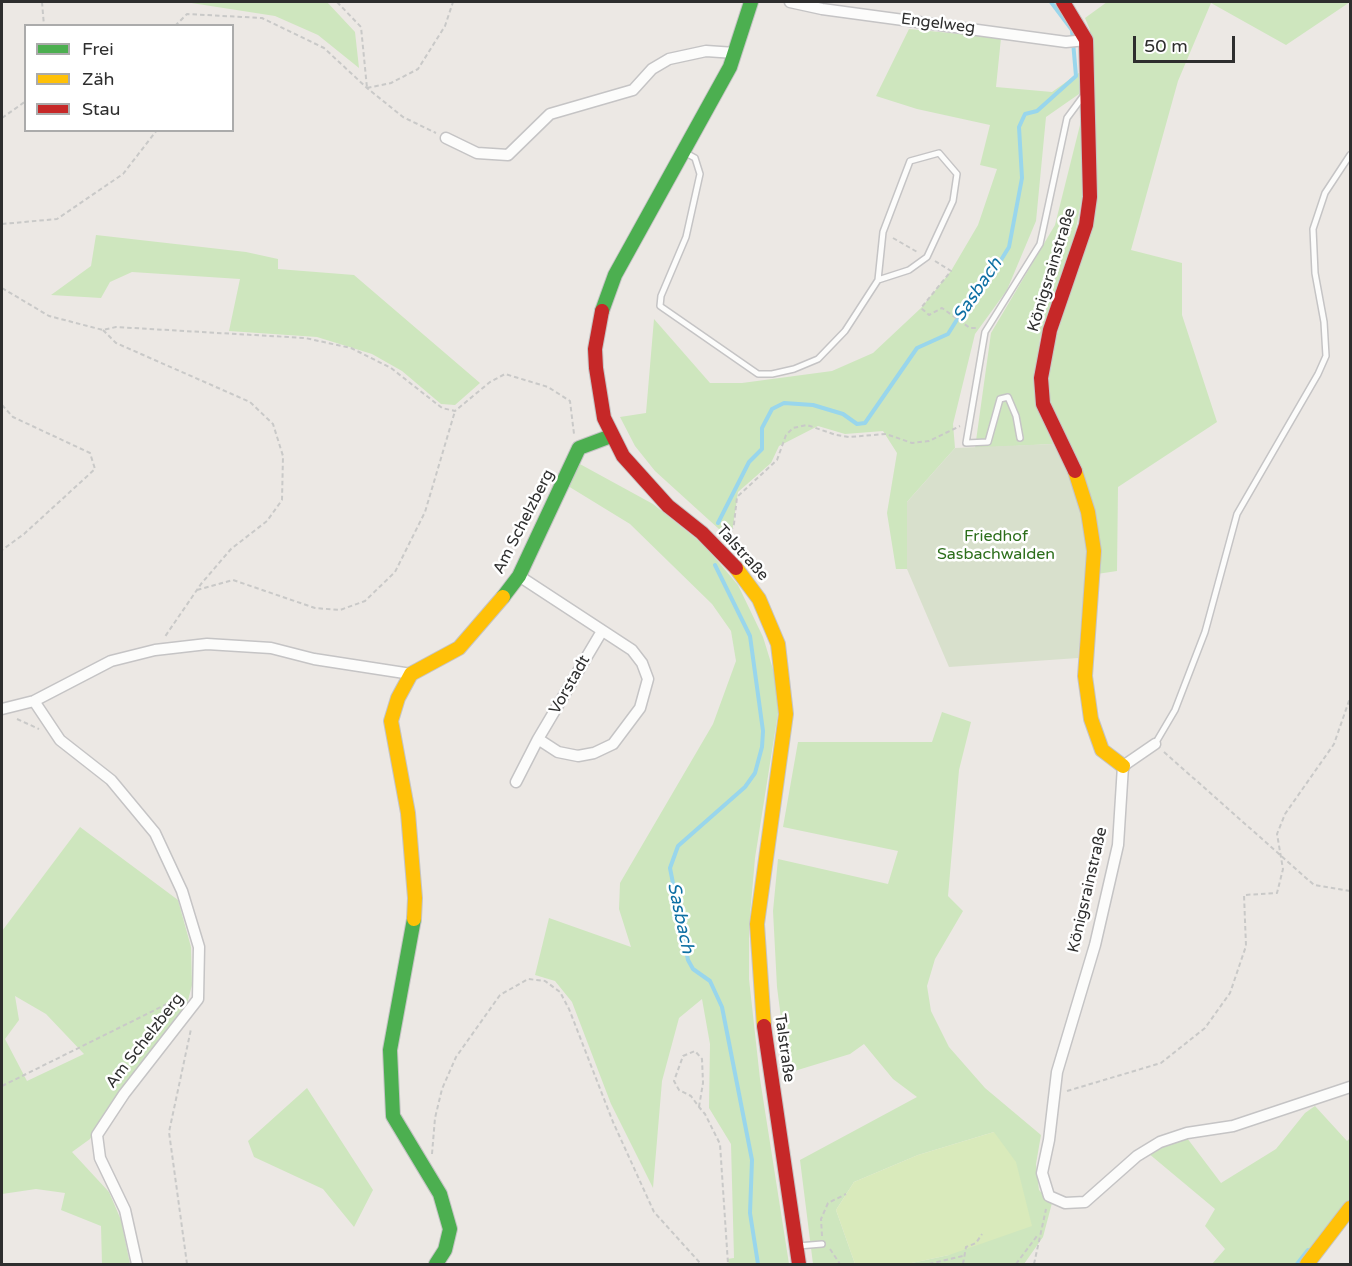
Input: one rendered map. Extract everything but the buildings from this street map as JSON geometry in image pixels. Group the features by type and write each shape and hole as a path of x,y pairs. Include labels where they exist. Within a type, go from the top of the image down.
{"street":[{"name":"Talstraße","path":"751,2 735,53 615,275 601,313 595,349 599,399 612,436 640,478 668,506 702,533 748,581 759,598 778,644 786,714 757,924 762,1011 799,1264"},
{"name":"Engelweg","path":"790,2 822,9 1066,42 1086,40"},
{"name":"Königsrainstraße","path":"1049,1196 1042,1173 1056,1093 1057,1072 1095,945 1118,845 1123,766 1101,750 1090,719 1085,658 1094,551 1088,512 1075,471 1043,404 1041,378 1050,330 1086,225 1090,197 1086,40 1063,2"},
{"path":"446,138 477,153 508,155 550,114 633,90 652,69 669,59 706,51 735,53"},
{"path":"579,448 612,436"},
{"name":"Am Schelzberg","path":"411,674 459,648 484,622 519,576 579,448"},
{"path":"519,576 632,650 642,663 648,678 646,693 640,708 613,744 594,753 578,756 558,752 538,739"},
{"name":"Vorstadt","path":"516,782 538,739 602,631"},
{"path":"2,708 34,701 111,661 155,650 207,644 271,648 314,659 411,674 398,698 391,721 408,813 415,898 413,935 390,1050 393,1116 410,1148 440,1194 450,1229 445,1250 436,1264"},
{"name":"Am Schelzberg","path":"34,701 60,740 111,780 155,833 182,891 199,948 198,999 124,1094 97,1135 100,1158 125,1210 137,1264"},
{"path":"1123,766 1155,744"},
{"path":"1049,1196 1065,1203 1085,1202 1137,1156 1160,1142 1187,1133 1233,1126 1350,1087"},
{"path":"1307,1264 1350,1208"}],"lane":[{"path":"1020,438 1016,416 1008,397 1000,399 988,442 966,443 985,332 1040,244 1067,118 1089,89"},
{"path":"684,151 695,158 700,174 686,237 661,296 660,306 758,374 772,374 794,369 818,359 845,331 878,280 883,231 910,161 939,153 957,174 954,201 927,257 909,270 878,280"},
{"path":"1155,744 1175,710 1205,632 1237,514 1318,374 1326,356 1324,322 1315,273 1313,229 1324,193 1350,155"},
{"path":"796,1246 822,1244"}],"path":[{"path":"42,2 44,24"},
{"path":"337,2 362,27 367,88"},
{"path":"367,88 391,83 418,69 445,26 453,2"},
{"path":"177,24 187,14 262,18 324,48 367,88 403,117 446,138"},
{"path":"2,118 24,102"},
{"path":"2,224 57,219 123,174 155,132"},
{"path":"883,231 951,271 921,308 929,315 942,308 970,328"},
{"path":"2,288 50,315 104,330 116,327 304,338 351,348 391,368 442,408 455,411"},
{"path":"104,330 116,343 250,402 273,424 282,456 282,500 267,521 231,549 197,590 155,650"},
{"path":"197,590 233,580 315,608 340,610 365,601 395,572 425,512 455,411 490,382 505,374 548,387 570,401 573,433 579,448"},
{"path":"2,405 13,417 90,453 95,469 32,527 2,550"},
{"path":"727,541 734,524 737,497 777,460 786,435 793,428 807,425 849,437 886,434 912,443 929,441 970,422"},
{"path":"1056,1093 1085,1087 1161,1063 1205,1028 1230,993 1246,946 1244,895 1277,893 1283,869 1277,834 1285,814 1334,744 1350,698"},
{"path":"11,716 60,740"},
{"path":"1155,744 1314,885 1350,891"},
{"path":"429,1174 435,1118 442,1089 456,1057 500,995 528,979 545,981 560,992 569,1009 613,1122 654,1212 701,1264"},
{"path":"2,1086 171,1002 198,999"},
{"path":"187,1264 169,1132 193,1021"},
{"path":"699,1107 703,1083 702,1059 695,1051 683,1056 674,1081 679,1089 691,1096 720,1144 728,1264"},
{"path":"840,1264 832,1251 822,1244 821,1219 828,1203 846,1194"},
{"path":"1034,1264 1049,1196"},
{"path":"963,1264 966,1247 976,1243 982,1234"},
{"path":"1016,1264 1039,1234"},
{"path":"929,1264 963,1256"}],"green space":[{"path":"185,2 327,2 355,32 359,68 318,35 275,16"},
{"path":"1107,2 1350,2 1286,45 1211,3 1178,81 1131,250 1182,263 1182,315 1217,422 1118,487 1117,571 1097,574 1048,394 1048,363 1092,222 1090,30 1085,18"},
{"path":"909,29 1001,38 996,87 1052,92 1083,70 1079,94 1046,117 1036,221 1007,290 975,334 953,424 955,448 907,502 907,569 896,569 887,513 897,453 883,431 845,434 818,426 779,446 771,463 738,492 731,540 655,471 635,446 620,417 646,413 654,319 710,383 742,383 832,371 873,353 921,308 951,271 978,225 997,169 980,165 990,125 917,109 876,96"},
{"path":"1081,121 1082,198 1073,243 1040,338 1035,381 1040,413 1053,444 975,448 991,333 1055,225"},
{"path":"96,235 246,252 278,259 278,269 354,275 480,383 455,405 441,404 402,371 372,354 317,337 229,331 240,279 132,272 110,282 101,298 51,295 91,266"},
{"name":"Friedhof Sasbachwalden","path":"1053,444 1067,470 1080,510 1087,550 1078,658 949,667 907,569 907,502 955,448"},
{"path":"578,463 653,504 704,545 738,585 763,637 776,679 778,713 755,858 749,927 749,979 760,1079 789,1264 729,1264 727,1259 734,1258 731,1144 709,1108 710,1044 702,999 679,1018 662,1081 653,1188 611,1104 572,1002 555,981 535,975 549,918 631,947 619,909 620,883 713,724 736,661 731,631 712,604 630,524 568,486"},
{"path":"942,712 971,722 959,770 948,896 963,911 935,959 927,986 931,1011 949,1047 985,1088 1041,1135 1036,1164 1039,1190 1052,1203 1043,1237 1024,1264 907,1264 949,1255 994,1132 918,1155 854,1182 836,1210 855,1264 813,1264 800,1160 917,1097 893,1079 864,1044 850,1054 788,1073 777,987 773,911 778,859 888,884 898,851 783,827 798,742 932,742"},
{"path":"80,827 178,900 191,947 192,985 186,1008 123,1088 90,1139 72,1152 109,1192 121,1220 130,1264 102,1264 101,1226 61,1210 65,1193 36,1189 2,1194 2,931","holes":["15,996 46,1014 84,1054 27,1081 5,1039 19,1020"]},
{"path":"307,1088 373,1190 354,1227 323,1189 254,1157 248,1141"},
{"path":"1315,1106 1347,1141 1350,1138 1350,1202 1300,1264 1212,1264 1225,1249 1205,1226 1215,1209 1148,1153 1164,1143 1187,1138 1221,1183 1276,1149 1305,1113"},
{"path":"994,1132 1016,1162 1032,1226 949,1255 907,1264 855,1264 836,1210 854,1182 918,1155"}],"waterway":[{"name":"Sasbach","path":"718,523 749,462 762,449 762,428 772,409 784,403 813,405 843,414 857,424 865,423 917,348 948,334 968,302 986,285 990,269 1001,260 1009,247 1022,178 1019,127 1025,114 1037,111 1076,76 1072,30 1051,2"},
{"name":"Sasbach","path":"715,565 750,636 763,731 762,747 755,773 745,787 678,846 670,868 688,960 693,969 710,981 722,1007 752,1160 750,1213 758,1264"},
{"path":"1297,1264 1308,1250"}],"traffic: fast":[{"path":"602,311 615,275 730,67 751,2"},
{"path":"503,597 519,576 579,448 611,436"},
{"path":"414,919 390,1050 393,1116 440,1194 450,1229 445,1250 436,1264"}],"traffic: slow":[{"path":"1075,471 1088,512 1094,551 1085,676 1091,719 1102,750 1123,766"},
{"path":"736,568 759,599 778,644 786,714 757,924 764,1026"},
{"path":"414,919 415,898 408,813 391,721 398,698 411,674 459,648 503,597"},
{"path":"1307,1264 1350,1208"}],"traffic: jam":[{"path":"1063,2 1086,40 1090,197 1086,225 1050,330 1041,378 1043,404 1075,471"},
{"path":"602,311 595,349 596,368 604,418 623,456 668,506 702,533 736,568"},
{"path":"764,1026 799,1264"}]}
